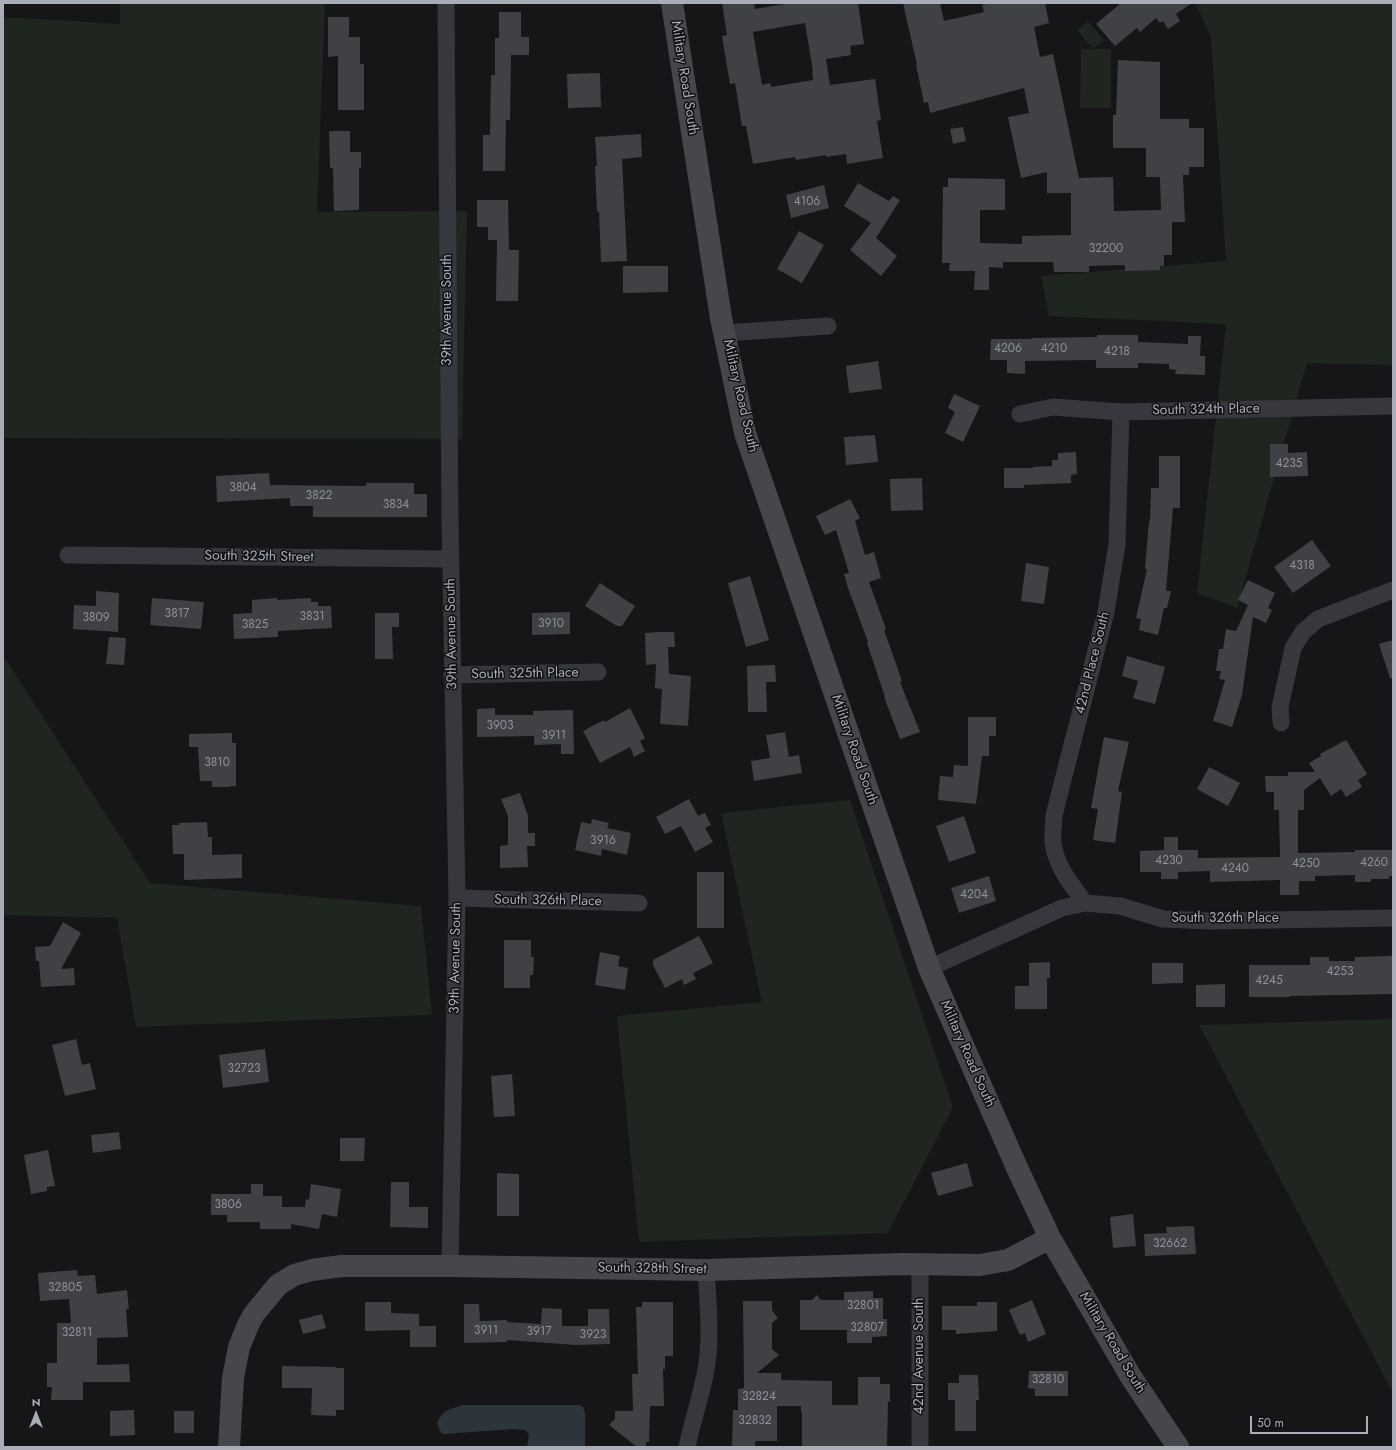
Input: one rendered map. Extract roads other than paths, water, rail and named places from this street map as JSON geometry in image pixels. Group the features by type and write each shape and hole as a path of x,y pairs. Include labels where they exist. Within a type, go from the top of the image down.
{"main road":[{"name":"Military Road South","path":"672,3 725,333 745,433 929,968 1018,1170 1050,1238 1132,1377 1178,1447"},
{"name":"South 328th Street","path":"229,1447 233,1378 239,1347 254,1314 278,1285 294,1275 312,1270 342,1266 706,1270 841,1265 980,1265 1008,1260 1050,1238"}],"street":[{"name":"39th Avenue South","path":"446,3 452,675 457,898 450,1266"},
{"path":"725,333 828,326"},
{"name":"South 324th Place","path":"1020,414 1053,407 1121,412 1393,406"},
{"name":"42nd Place South","path":"1085,903 1067,879 1057,859 1053,843 1054,815 1106,612 1117,544 1121,412"},
{"name":"South 325th Street","path":"68,556 451,559"},
{"path":"1281,723 1280,707 1293,648 1303,632 1318,619 1393,590"},
{"name":"South 325th Place","path":"452,675 598,672"},
{"name":"South 326th Place","path":"457,898 639,903"},
{"name":"South 326th Place","path":"929,968 1062,908 1085,903 1120,906 1162,918 1210,921 1393,918"},
{"name":"42nd Avenue South","path":"920,1264 920,1447"},
{"path":"686,1447 698,1408 706,1374 708,1327 706,1270"}]}
